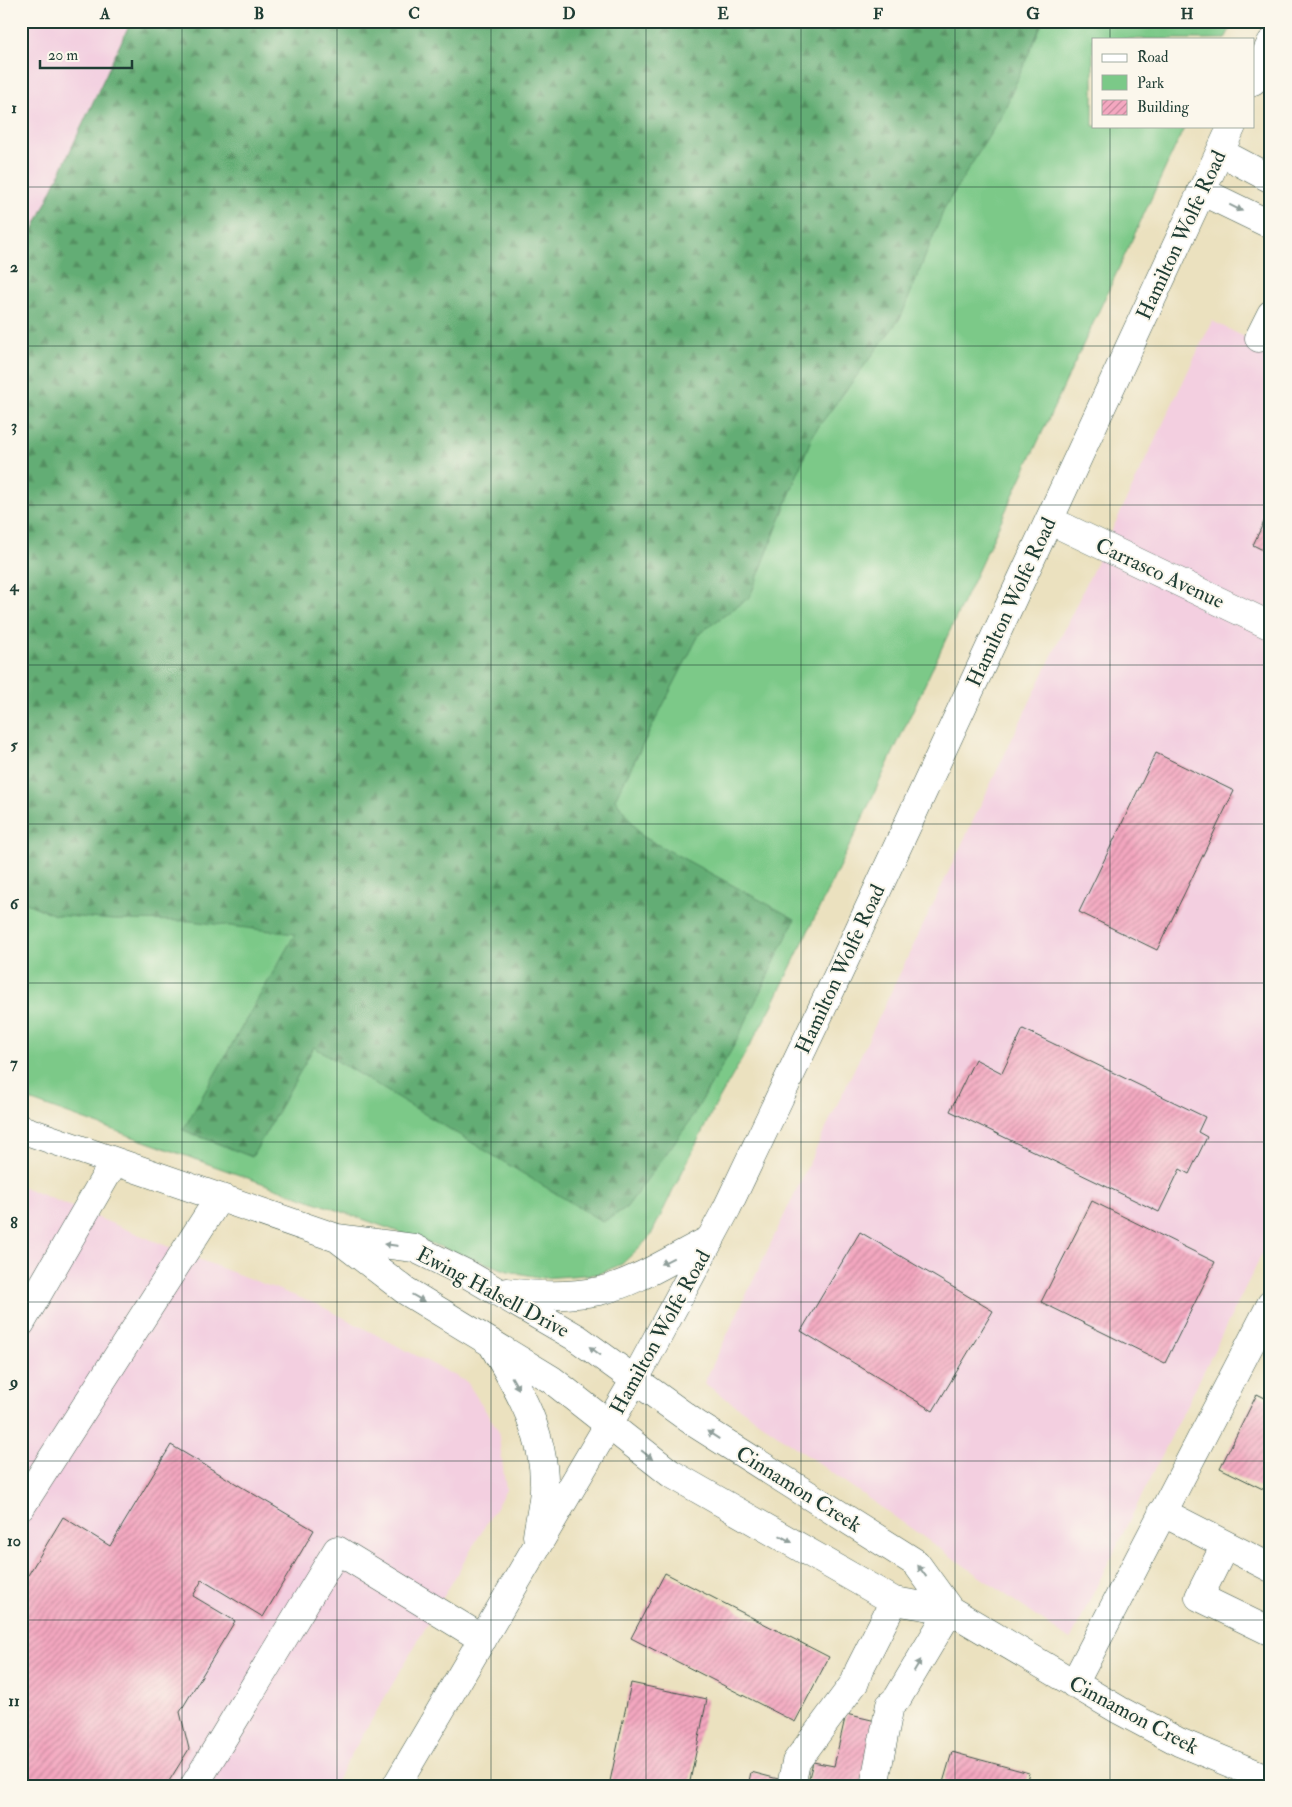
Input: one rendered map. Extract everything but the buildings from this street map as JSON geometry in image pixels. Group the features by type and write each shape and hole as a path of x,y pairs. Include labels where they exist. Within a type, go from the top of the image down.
{"street":[{"path":"1254,79 1271,43"},
{"name":"Hamilton Wolfe Road","path":"396,1786 609,1425 710,1239 840,970 1200,191 1231,128"},
{"path":"1220,152 1271,179"},
{"path":"1200,191 1271,225"},
{"name":"Carrasco Avenue","path":"1049,520 1271,626"},
{"name":"Ewing Halsell Drive","path":"21,1129 337,1238 414,1248 497,1291 577,1338 634,1381"},
{"path":"21,1322 114,1162"},
{"path":"21,1507 219,1198"},
{"name":"Ewing Halsell Drive","path":"337,1238 406,1291 490,1340 552,1380 609,1425"},
{"path":"497,1291 543,1297 599,1291 624,1282 710,1239"},
{"path":"1074,1684 1271,1304"},
{"path":"490,1340 529,1411 542,1450 544,1491 534,1553"},
{"name":"Cinnamon Creek","path":"634,1381 696,1424 916,1563 950,1610"},
{"name":"Cinnamon Creek","path":"609,1425 670,1473 894,1601 950,1610 1074,1684 1178,1742 1271,1780"},
{"path":"1162,1512 1271,1568"},
{"path":"1225,1544 1199,1597 1271,1632"},
{"path":"194,1786 337,1550 483,1639"},
{"path":"791,1786 796,1762 855,1682 858,1670 894,1601"},
{"path":"874,1786 890,1705 897,1699 950,1610"},
{"path":"855,1682 859,1689 882,1703 890,1705"}],"shaded area":[{"path":"21,21 131,21 21,256"},
{"path":"1212,321 1271,350 1271,1236 1070,1640 704,1383"},
{"path":"21,1186 203,1261 319,1305 467,1382 498,1430 506,1490 333,1786 21,1786"}],"green space":[{"path":"131,21 1234,21 1226,38 1092,38 1092,128 1184,128 857,830 771,1008 713,1110 650,1237 622,1264 598,1274 543,1278 508,1271 21,1097 21,256"},
{"path":"131,21 1043,21 1002,115 945,207 901,317 813,434 750,597 700,633 615,799 642,836 795,919 735,1044 688,1124 626,1208 603,1222 314,1047 252,1157 183,1130 295,934 190,921 113,920 55,915 21,901 21,256"}]}
